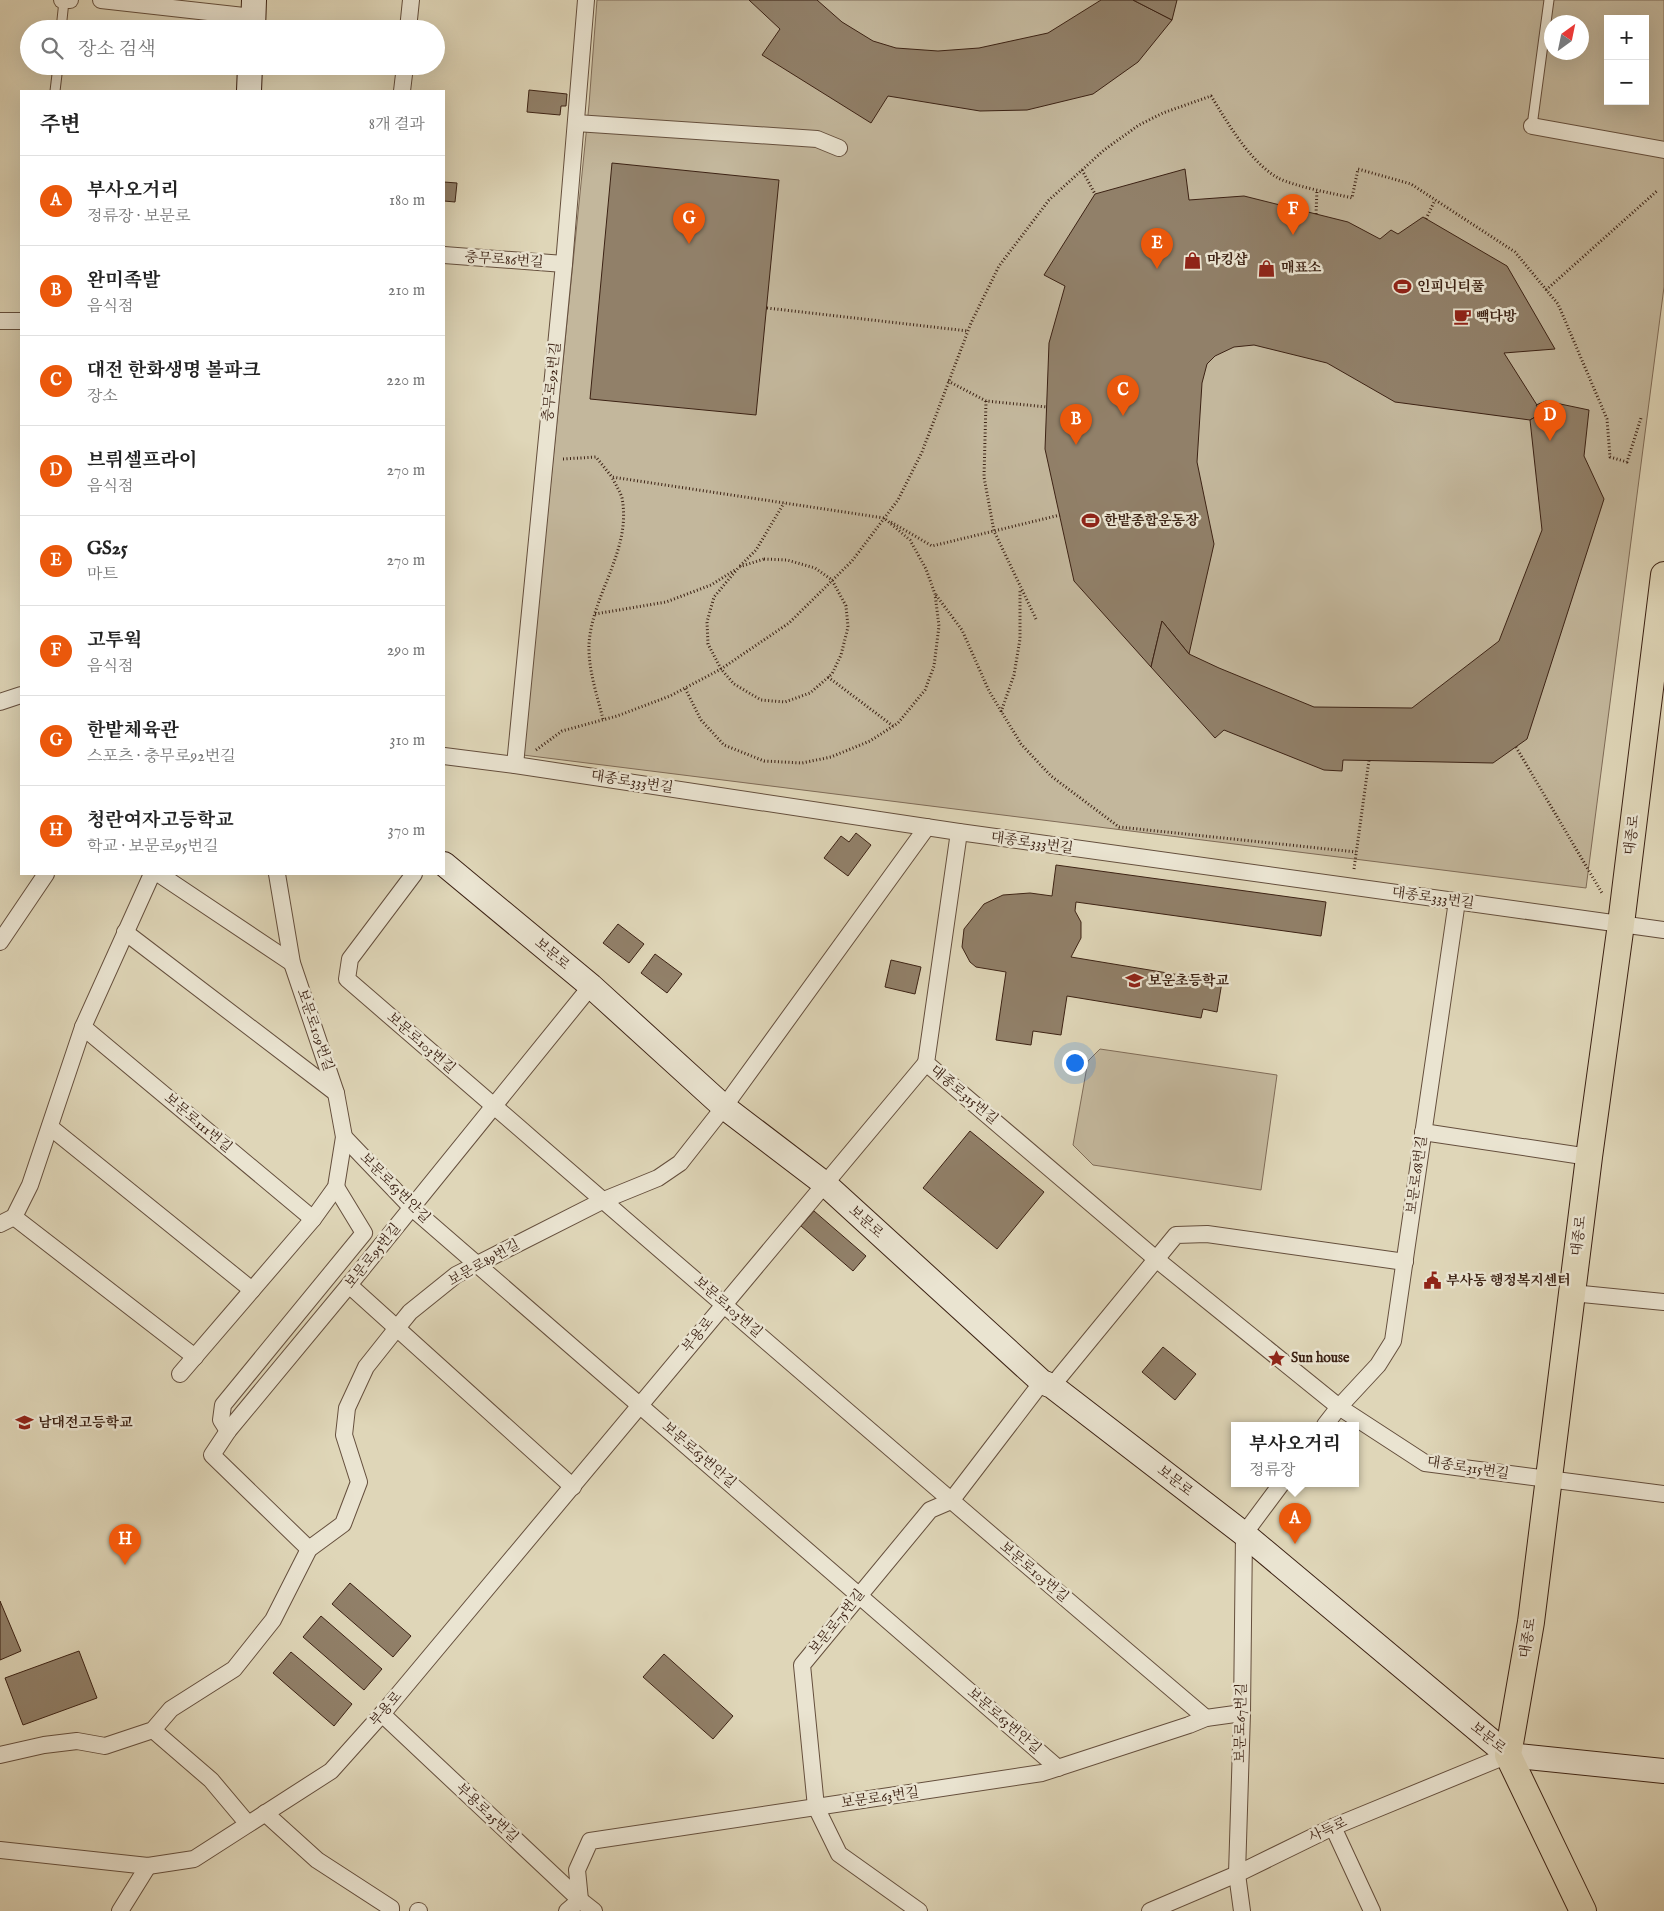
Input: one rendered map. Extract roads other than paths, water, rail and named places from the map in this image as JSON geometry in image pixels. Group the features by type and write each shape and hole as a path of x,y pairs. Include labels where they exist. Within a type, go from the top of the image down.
{"main road":[{"path":"249,90 250,75"},
{"name":"대종로","path":"1508,1755 1530,1622 1549,1480 1664,575"},
{"name":"보문로","path":"445,865 591,986 724,1107 825,1184 1047,1384 1244,1534 1508,1755 1664,1771"},
{"path":"1508,1755 1583,1911"}],"street":[{"path":"100,0 253,15"},
{"path":"409,20 411,0"},
{"name":"충무로92번길","path":"515,765 564,264 586,0"},
{"path":"402,90 404,75"},
{"path":"576,123 817,139 839,148"},
{"path":"1532,126 1664,150"},
{"name":"충무로86번길","path":"445,255 564,264"},
{"path":"0,320 20,322"},
{"path":"0,702 20,695"},
{"name":"대종로333번길","path":"445,756 959,832 1664,930"},
{"path":"724,1107 927,827"},
{"name":"대종로315번길","path":"959,832 926,1063 1156,1259 1339,1407 1425,1463 1664,1494"},
{"path":"0,942 45,875"},
{"path":"152,875 83,1027 30,1185 7,1221 195,1357"},
{"path":"160,875 292,963"},
{"name":"보문로109번길","path":"180,1374 313,1218 336,1187 344,1137 336,1093 292,963 277,875"},
{"name":"보문로103번길","path":"413,875 350,959 347,979 724,1303 950,1501 1206,1718"},
{"name":"보문로68번길","path":"1327,1422 1378,1365 1393,1342 1457,901"},
{"path":"125,932 336,1093"},
{"name":"보문로95번길","path":"309,1549 212,1455 228,1431 350,1286 591,986"},
{"name":"보문로111번길","path":"83,1027 313,1218"},
{"name":"부용로","path":"0,1850 148,1866 194,1859 331,1771 382,1714 926,1063"},
{"name":"보문로89번길","path":"153,1730 171,1709 234,1669 273,1620 309,1549 343,1524 359,1482 344,1435 347,1408 366,1366 410,1312 456,1275 604,1200 658,1178 680,1162 724,1107"},
{"path":"50,1127 252,1290"},
{"path":"1423,1132 1590,1157"},
{"name":"보문로63번안길","path":"344,1137 412,1208 1058,1768"},
{"path":"228,1431 221,1420 223,1405 364,1233 336,1187"},
{"path":"1156,1259 1176,1235 1207,1234 1405,1262"},
{"name":"보문로75번길","path":"919,1911 839,1854 816,1807 802,1666 930,1510 950,1501 1047,1384 1156,1259"},
{"path":"350,1286 573,1486"},
{"path":"1572,1292 1664,1302"},
{"path":"1244,1534 1279,1487"},
{"name":"보문로67번길","path":"1242,1911 1237,1874 1242,1712 1244,1534"},
{"name":"보문로63번길","path":"580,1900 577,1870 590,1841 1042,1773 1206,1718 1242,1712"},
{"name":"부용로25번길","path":"382,1714 594,1911"},
{"path":"0,1755 44,1745 77,1742 106,1746 153,1730 211,1780 248,1824"},
{"name":"사득로","path":"1150,1911 1237,1874 1333,1827 1508,1755"},
{"path":"265,1813 316,1860 391,1908 391,1911"},
{"path":"1333,1827 1372,1911"},
{"path":"120,1911 148,1866"},
{"path":"567,1911 580,1900"}],"lane":[{"path":"62,20 65,0"},
{"path":"1532,126 1549,0"},
{"path":"55,90 57,75"}],"place":[{"name":"고투웍","path":"1293,235"},
{"name":"한밭체육관","path":"689,244"},
{"name":"마킹샵","path":"1193,260"},
{"name":"매표소","path":"1267,268"},
{"name":"GS25","path":"1157,269"},
{"name":"인피니티풀","path":"1403,287"},
{"name":"빽다방","path":"1462,317"},
{"name":"대전 한화생명 볼파크","path":"1123,416"},
{"name":"브뤼셀프라이","path":"1550,441"},
{"name":"완미족발","path":"1076,445"},
{"name":"한밭종합운동장","path":"1090,521"},
{"name":"보운초등학교","path":"1134,981"},
{"name":"부사동 행정복지센터","path":"1432,1281"},
{"name":"Sun house","path":"1277,1358"},
{"name":"남대전고등학교","path":"24,1423"},
{"name":"부사오거리","path":"1295,1544"},
{"name":"청란여자고등학교","path":"125,1565"}]}
